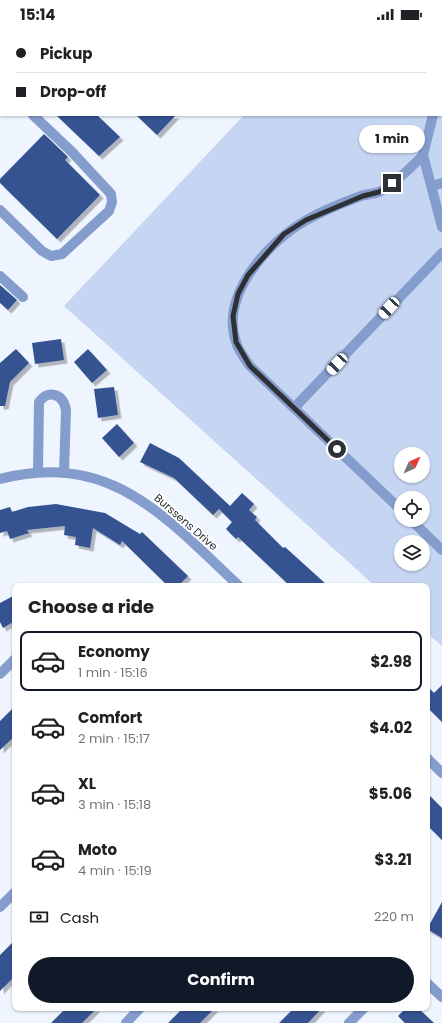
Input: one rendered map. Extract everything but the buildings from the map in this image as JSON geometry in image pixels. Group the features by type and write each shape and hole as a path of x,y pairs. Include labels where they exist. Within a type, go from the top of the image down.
{"street":[{"path":"0,210 42,251 51,256 62,254 109,211 112,202 111,194 72,152 34,116"},
{"path":"394,503 272,389 250,366 236,342 233,316 238,294 248,275 284,234 306,220 333,208 363,196 379,192 413,166 423,155 433,116"},
{"path":"423,155 442,227"},
{"path":"432,186 442,183"},
{"path":"294,408 442,253"},
{"path":"0,276 23,297"},
{"path":"38,472 39,402 48,395 53,394 60,396 64,402 66,410 64,473"},
{"name":"Burssens Drive","path":"0,479 38,472 64,473 95,478 124,489 146,502 164,516 236,583"},
{"path":"418,527 442,550"},
{"path":"0,674 12,661"},
{"path":"430,761 442,773"},
{"path":"0,907 12,895"},
{"path":"430,986 442,997"},
{"path":"126,1023 137,1011"},
{"path":"349,1023 361,1011"}],"shaded area":[{"path":"243,116 442,116 442,646 430,636 430,583 372,583 64,306"}],"route":[{"path":"337,449 272,389 250,366 236,342 233,316 238,294 248,275 284,234 306,220 363,196 379,192 392,183"}]}
